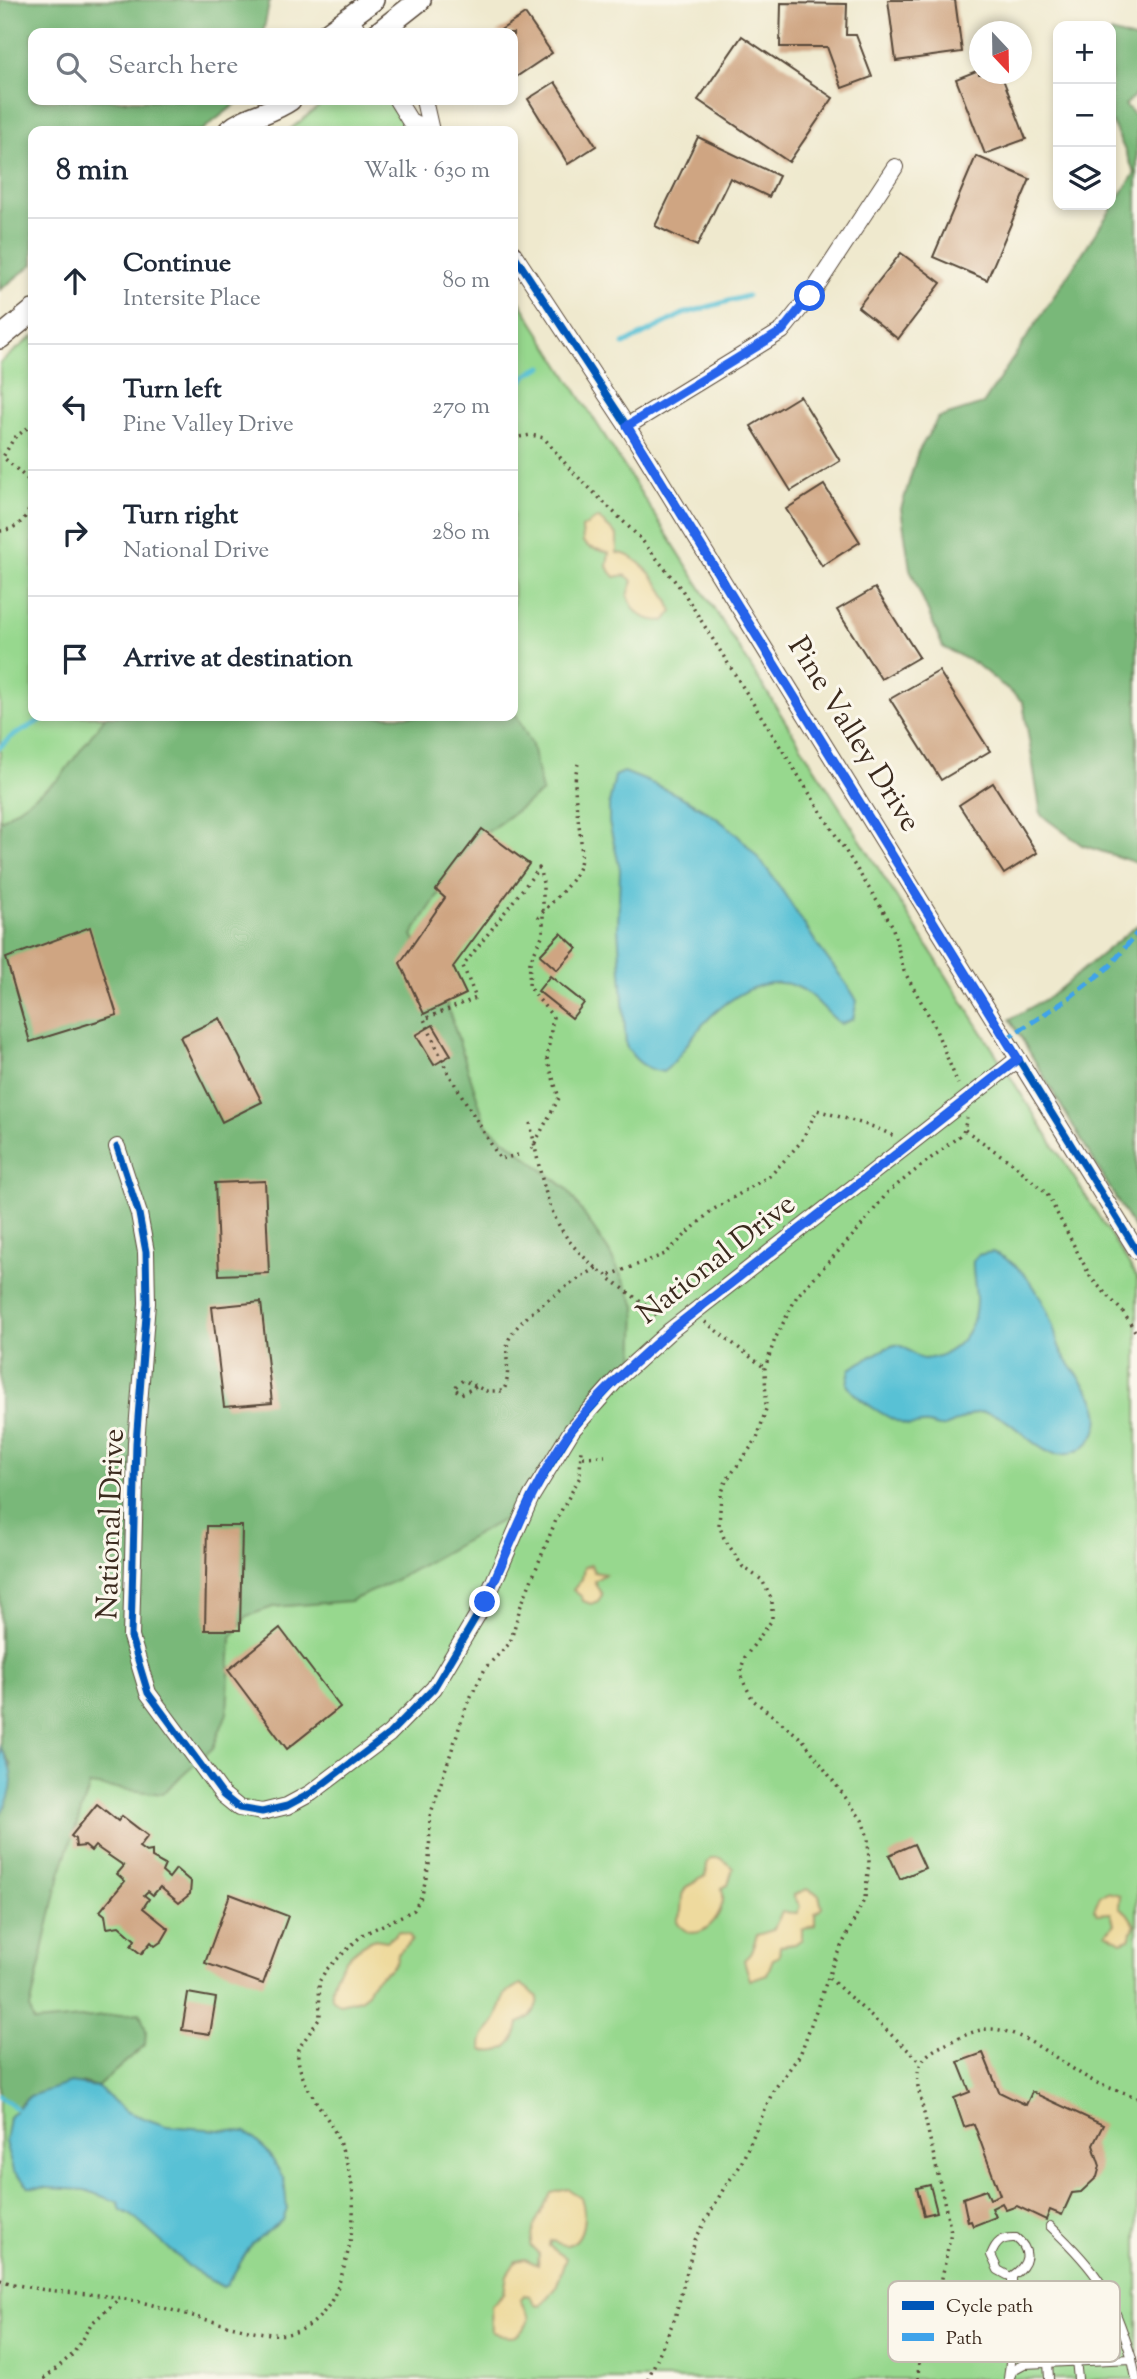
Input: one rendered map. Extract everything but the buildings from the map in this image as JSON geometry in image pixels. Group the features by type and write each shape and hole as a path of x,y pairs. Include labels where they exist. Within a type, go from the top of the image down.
{"main road":[{"path":"335,28 372,0 383,28"},
{"path":"387,28 420,0"},
{"path":"241,116 274,112 283,105"},
{"path":"0,338 28,315"}],"street":[{"path":"400,105 410,121 420,126"},
{"path":"426,105 430,126"},
{"path":"627,426 782,331 810,296 895,167"},
{"name":"Pine Valley Drive","path":"518,261 627,426 1137,1251"},
{"name":"National Drive","path":"117,1147 139,1214 146,1252 146,1303 136,1443 131,1637 148,1693 166,1721 223,1795 239,1808 262,1812 287,1806 347,1768 389,1734 434,1688 485,1602 538,1486 572,1430 619,1377 671,1330 1018,1059"}],"lane":[{"path":"1050,2226 1102,2281"},
{"path":"1007,2275 998,2270 991,2255 995,2245 1005,2237 1016,2238 1024,2245 1028,2258 1023,2269 1012,2276 1012,2281"},
{"path":"1120,2325 1136,2379"},
{"path":"1120,2359 1132,2359"},
{"path":"1009,2379 1013,2370 1024,2364 1048,2362 1049,2379"}],"path":[{"path":"28,428 14,438 1,458 28,480"},
{"path":"518,438 531,435 544,438 569,468 641,539 682,590 892,925 904,971 951,1061 967,1119 965,1130 888,1192 858,1230 805,1284 780,1327 765,1368 763,1424 758,1440 726,1481 721,1495 719,1525 729,1549 743,1567 762,1580 772,1600 772,1620 741,1668 747,1690 762,1709 803,1740 862,1820 867,1832 869,1863 865,1898 829,1978 800,2055 774,2091 745,2156 695,2240 676,2318 648,2379"},
{"path":"0,531 11,530 28,514"},
{"path":"538,918 579,869 581,852 574,788 578,764"},
{"path":"518,1155 500,1159 447,1071 424,1019 476,998 463,966 539,868 543,883 543,934 530,961 529,988 552,1017 547,1058 559,1098 530,1152"},
{"path":"610,1275 666,1254 711,1211 771,1175 801,1142 817,1110 874,1127 905,1142"},
{"path":"530,1123 552,1211 577,1249 664,1321"},
{"path":"965,1130 1042,1188 1091,1278 1123,1312 1137,1334"},
{"path":"476,1387 461,1394 454,1388 463,1380 486,1391 503,1391 506,1385 506,1349 514,1328 571,1283 599,1267"},
{"path":"701,1319 765,1368"},
{"path":"0,2280 24,2287 120,2298 284,2335 310,2325 332,2302 348,2254 353,2216 352,2186 338,2140 301,2072 298,2049 320,2018 319,1982 331,1964 362,1935 405,1917 414,1910 422,1895 429,1865 430,1816 467,1704 486,1667 510,1643 520,1608 556,1520 580,1477 582,1446"},
{"path":"582,1457 605,1457"},
{"path":"829,1978 920,2061"},
{"path":"941,2281 951,2232 918,2087 916,2072 920,2061 939,2047 977,2032 1002,2031 1049,2054 1098,2084 1137,2098"},
{"path":"44,2379 73,2354 91,2324 120,2298"}],"green space":[{"path":"0,0 270,0 264,28 28,28 28,105 235,105 207,126 28,126 28,268 0,290"},
{"path":"1116,34 1137,40 1137,93 1125,105 1137,117 1137,863 1082,845 1041,815 1023,702 976,664 943,647 910,569 901,509 918,452 938,418 983,404 1111,210 1116,210 1116,202 1135,173 1116,131"},
{"path":"321,105 396,105 409,126 294,126"},
{"path":"518,299 1137,1277 1137,2379 0,2379 0,363 28,340 28,721 518,721"},
{"path":"518,718 532,745 542,792 471,844 412,935 443,992 486,1125 567,1189 609,1252 636,1306 634,1368 570,1438 538,1489 506,1518 386,1585 350,1601 273,1607 247,1616 231,1638 227,1713 213,1748 162,1794 90,1785 60,1874 30,2009 34,2022 140,2013 146,2031 145,2045 97,2087 85,2083 30,2096 16,2108 0,2096 0,1815 11,1765 0,1747 0,821 59,779 102,721 518,721"},
{"path":"1137,925 1137,1234 1010,1019 1051,996"}],"sand":[{"path":"598,518 617,535 617,553 634,559 643,566 665,594 672,612 665,621 652,620 637,612 628,595 633,581 625,575 615,577 607,567 609,553 589,547 583,542 582,528"},
{"path":"591,1565 594,1572 605,1574 594,1581 602,1595 598,1601 591,1604 583,1601 573,1590 582,1579 584,1567"},
{"path":"711,1858 721,1858 733,1868 728,1885 722,1888 721,1909 716,1918 701,1931 692,1933 684,1930 677,1921 682,1895 686,1887 706,1876 707,1864"},
{"path":"807,1889 819,1895 822,1908 815,1914 815,1925 802,1930 802,1939 795,1944 780,1946 779,1956 773,1959 767,1974 750,1980 744,1960 750,1954 757,1935 773,1930 782,1912 797,1913 800,1906 793,1895"},
{"path":"1107,1892 1120,1895 1119,1907 1135,1925 1129,1939 1121,1942 1106,1933 1114,1924 1111,1913 1098,1914 1094,1909 1100,1895"},
{"path":"399,1931 409,1934 412,1940 398,1954 393,1965 373,1982 368,1993 360,1999 340,2004 332,1998 334,1979 350,1955 366,1943 375,1939 387,1941"},
{"path":"521,1984 538,1997 533,2013 519,2023 512,2042 507,2046 496,2051 482,2050 483,2037 495,2021 505,1994"},
{"path":"568,2189 581,2197 583,2225 578,2238 567,2245 550,2241 549,2246 566,2258 556,2287 540,2306 535,2305 530,2296 524,2295 520,2300 530,2318 519,2334 511,2337 492,2332 491,2306 504,2293 507,2275 516,2261 525,2259 538,2265 539,2254 530,2245 535,2224 551,2193"}],"water":[{"path":"624,772 698,806 725,825 749,847 853,993 857,1001 853,1019 841,1024 802,989 781,983 767,984 738,995 713,1014 663,1072 641,1064 633,1056 626,1046 618,928 620,869 609,823 609,804 615,776"},
{"path":"992,1252 1017,1267 1036,1289 1063,1354 1094,1399 1098,1424 1086,1446 1077,1451 1064,1455 1052,1453 1041,1448 1000,1417 983,1412 944,1427 907,1425 874,1408 857,1396 847,1384 850,1369 889,1347 899,1345 923,1359 954,1348 968,1332 975,1311 973,1261 978,1255"},
{"path":"0,1747 9,1765 12,1781 9,1797 0,1815"},
{"path":"70,2083 97,2087 127,2112 166,2126 246,2132 268,2152 284,2179 287,2209 283,2220 252,2243 227,2285 223,2287 194,2271 131,2215 121,2210 118,2202 85,2190 29,2187 13,2171 5,2142 9,2117 30,2096"}],"waterway":[{"path":"624,344 683,314 747,296"},
{"path":"518,388 523,379 542,367"},
{"path":"0,747 11,737 39,721"},
{"path":"0,2096 16,2108"}],"marked path":[{"path":"1006,1039 1065,1001 1110,966 1137,933"}],"cycle path":[{"path":"518,261 627,426 1137,1251"},
{"path":"117,1147 139,1214 146,1252 147,1303 136,1443 131,1637 148,1693 223,1795 239,1808 262,1812 287,1806 311,1793 389,1734 434,1688 485,1602 531,1497 572,1430 619,1377 671,1330 1018,1059"}],"route":[{"path":"485,1602 531,1497 572,1430 619,1377 671,1330 1018,1059 627,426 754,351 782,331 810,296"}]}
